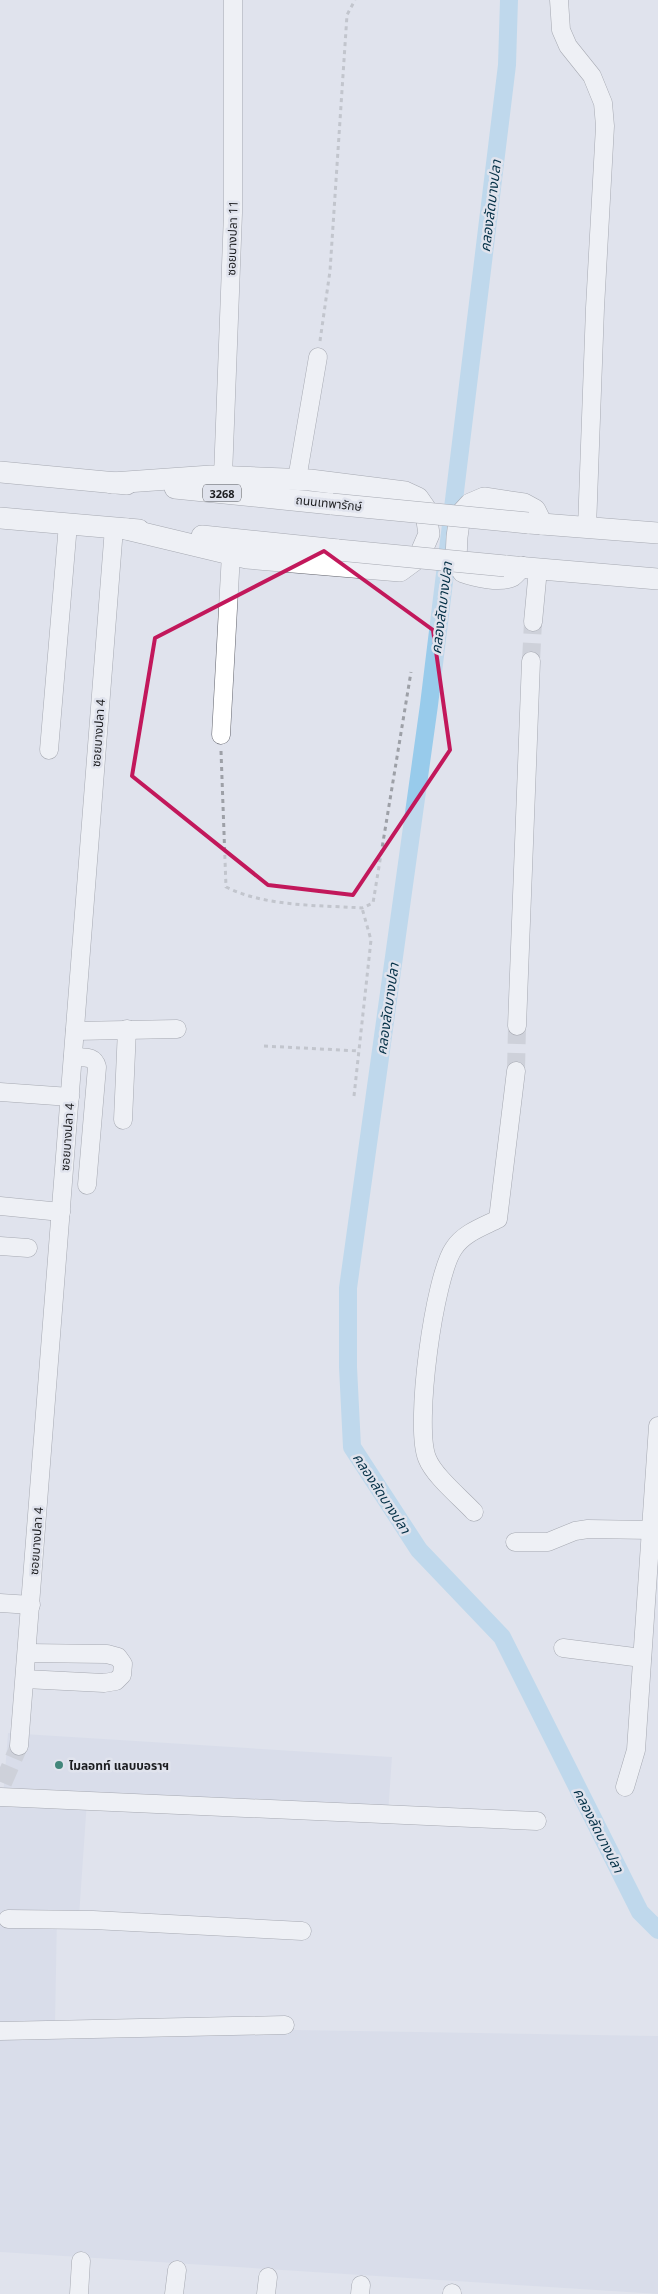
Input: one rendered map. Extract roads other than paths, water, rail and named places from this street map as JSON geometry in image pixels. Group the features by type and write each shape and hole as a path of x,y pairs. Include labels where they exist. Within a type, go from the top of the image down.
{"main road":[{"name":"ถนนเทพารักษ์","path":"0,472 658,533"},
{"path":"112,482 223,476 297,479 405,492 418,498 425,508 428,534 419,557 400,571 247,558 120,528"},
{"path":"521,567 510,577 503,578 476,576 463,572 456,559 460,515 470,504 484,498 512,500 535,510 535,523"},
{"path":"0,518 658,578"}],"street":[{"name":"ซอยบางปลา 11","path":"223,476 233,213 234,0"},
{"path":"559,0 561,30 568,46 592,76 603,103 605,126 595,308 588,528"},
{"path":"297,479 318,357"},
{"path":"49,750 68,524"},
{"name":"ซอยบางปลา 4","path":"19,1746 28,1653 75,1031 120,528"},
{"path":"221,736 231,554"},
{"path":"521,567 533,622"},
{"path":"517,1026 530,661"},
{"path":"123,1120 127,1029"},
{"path":"75,1031 177,1029"},
{"path":"73,1058 92,1058 97,1067 87,1185"},
{"path":"474,1512 443,1480 427,1459 423,1429 428,1354 441,1284 448,1258 454,1247 469,1233 498,1219 516,1071"},
{"path":"0,1092 70,1097"},
{"path":"0,1206 62,1212"},
{"path":"0,1246 28,1248"},
{"path":"625,1787 636,1750 642,1658 651,1628 651,1530 658,1426"},
{"path":"515,1542 548,1542 575,1531 651,1530"},
{"path":"0,1603 31,1606"},
{"path":"564,1648 642,1658"},
{"path":"25,1679 104,1683 116,1681 122,1675 123,1664 118,1657 107,1654 28,1653"},
{"path":"2,1796 537,1821"},
{"path":"8,1918 92,1920 302,1931"},
{"path":"0,2031 285,2026"},
{"path":"79,2294 81,2262"},
{"path":"174,2294 177,2270"}],"waterway":[{"name":"คลองลัดบางปลา","path":"509,0 507,65 429,705 348,1288 348,1367 352,1447 419,1550 502,1637 640,1912 658,1930"}],"tunnel":[{"path":"531,661 533,622"},
{"path":"516,1071 517,1026"},
{"path":"3,1783 19,1746"}],"place":[{"name":"ไมลอทท์ แลบบอราฯ","path":"59,1765"}]}
